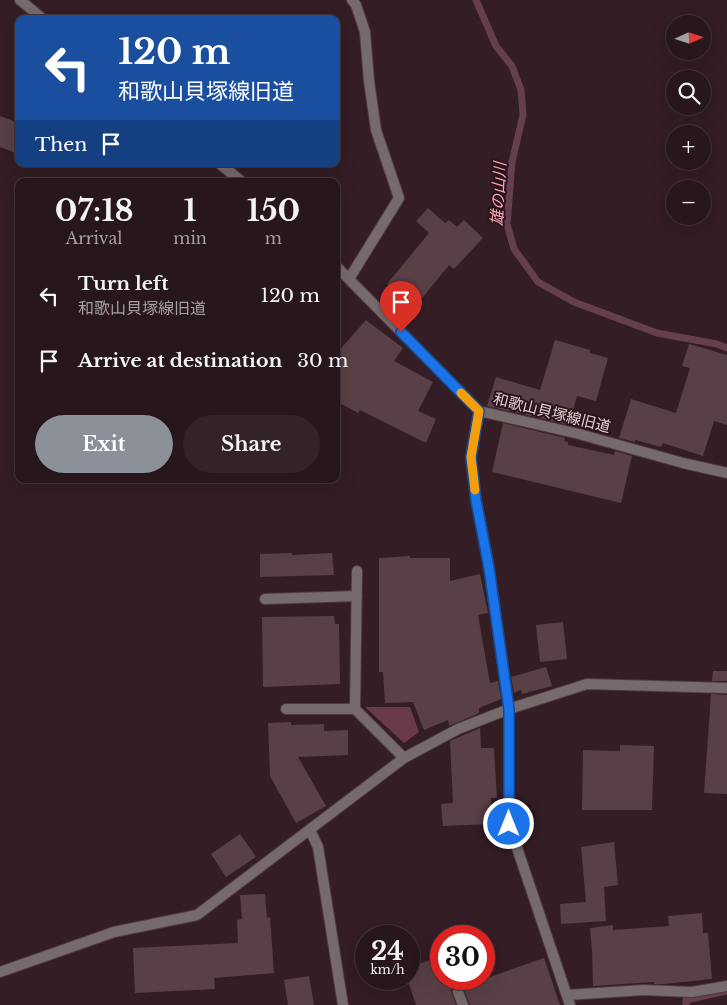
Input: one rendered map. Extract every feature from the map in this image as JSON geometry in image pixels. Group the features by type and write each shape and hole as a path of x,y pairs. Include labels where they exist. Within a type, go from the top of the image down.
{"street":[{"path":"20,0 38,15"},
{"path":"350,279 399,198 376,130 368,81 365,32 352,0"},
{"path":"224,167 237,178"},
{"name":"和歌山貝塚線旧道","path":"340,270 479,411 579,434 683,463 727,473"},
{"path":"479,411 471,457 509,709 509,824 569,1000 644,990 692,992 727,986"},
{"path":"355,709 357,571"},
{"path":"265,599 356,596"},
{"path":"0,972 114,932 197,915 404,758 458,729 509,709 587,684 727,688"},
{"path":"286,709 355,709 404,758"},
{"path":"310,830 318,847 342,1005"},
{"path":"458,992 463,1005"}],"shaded area":[{"path":"365,707 410,707 419,732 404,743"}],"building":[{"path":"0,116 15,122 15,153 0,147"},
{"path":"428,208 445,223 449,220 457,227 464,220 483,238 454,269 449,265 415,307 387,284 429,233 416,221"},
{"path":"366,320 403,348 394,361 433,382 418,411 436,419 426,443 360,410 358,413 340,403 340,349"},
{"path":"555,340 590,350 590,353 608,358 596,401 577,396 569,425 487,406 496,377 540,390"},
{"path":"689,344 727,355 727,425 714,421 703,456 663,443 661,447 619,438 631,399 676,413 690,368 682,366"},
{"path":"503,423 565,438 564,441 568,442 568,445 614,455 615,451 632,456 621,503 492,472"},
{"path":"292,553 292,555 332,553 334,575 260,577 260,554"},
{"path":"410,556 410,558 450,558 450,581 480,574 488,613 478,615 490,683 498,681 501,699 479,708 479,713 449,726 448,720 424,730 413,702 385,703 383,672 379,672 379,558"},
{"path":"334,616 335,624 339,624 340,684 263,687 262,617"},
{"path":"563,622 567,659 540,662 536,625"},
{"path":"546,667 552,686 522,694 521,690 514,693 511,677"},
{"path":"713,671 727,671 727,681 712,681"},
{"path":"711,694 727,695 727,794 704,793"},
{"path":"291,722 291,725 324,724 324,731 348,730 348,755 298,757 326,806 296,823 270,776 268,723"},
{"path":"480,728 481,748 494,748 497,798 491,798 492,824 443,826 441,804 453,803 450,741"},
{"path":"620,745 654,746 652,810 582,810 583,750 620,751"},
{"path":"240,834 256,857 226,877 211,854"},
{"path":"614,842 618,885 604,887 606,921 561,924 560,904 586,902 581,847"},
{"path":"265,894 267,918 270,917 274,973 214,978 215,989 135,993 133,948 238,943 237,920 242,919 240,895"},
{"path":"702,913 703,933 708,933 712,979 664,984 654,984 654,982 593,986 590,928 613,925 613,930 669,926 668,916"},
{"path":"544,958 560,1005 470,1005 464,990 495,990 495,975"},
{"path":"430,960 430,990 452,990 456,1005 416,1005 411,990 420,990 420,963"},
{"path":"309,976 314,1005 288,1005 284,980"}],"waterway":[{"name":"雄の山川","path":"476,0 496,46 512,66 521,90 523,115 512,162 507,224 514,249 538,282 574,302 657,333 717,344 727,348"},
{"path":"686,1005 686,1000 727,991"}],"slow traffic":[{"path":"461,393 479,411 471,457 475,490"}],"route":[{"path":"401,332 479,411 471,457 509,709 509,824"}]}
